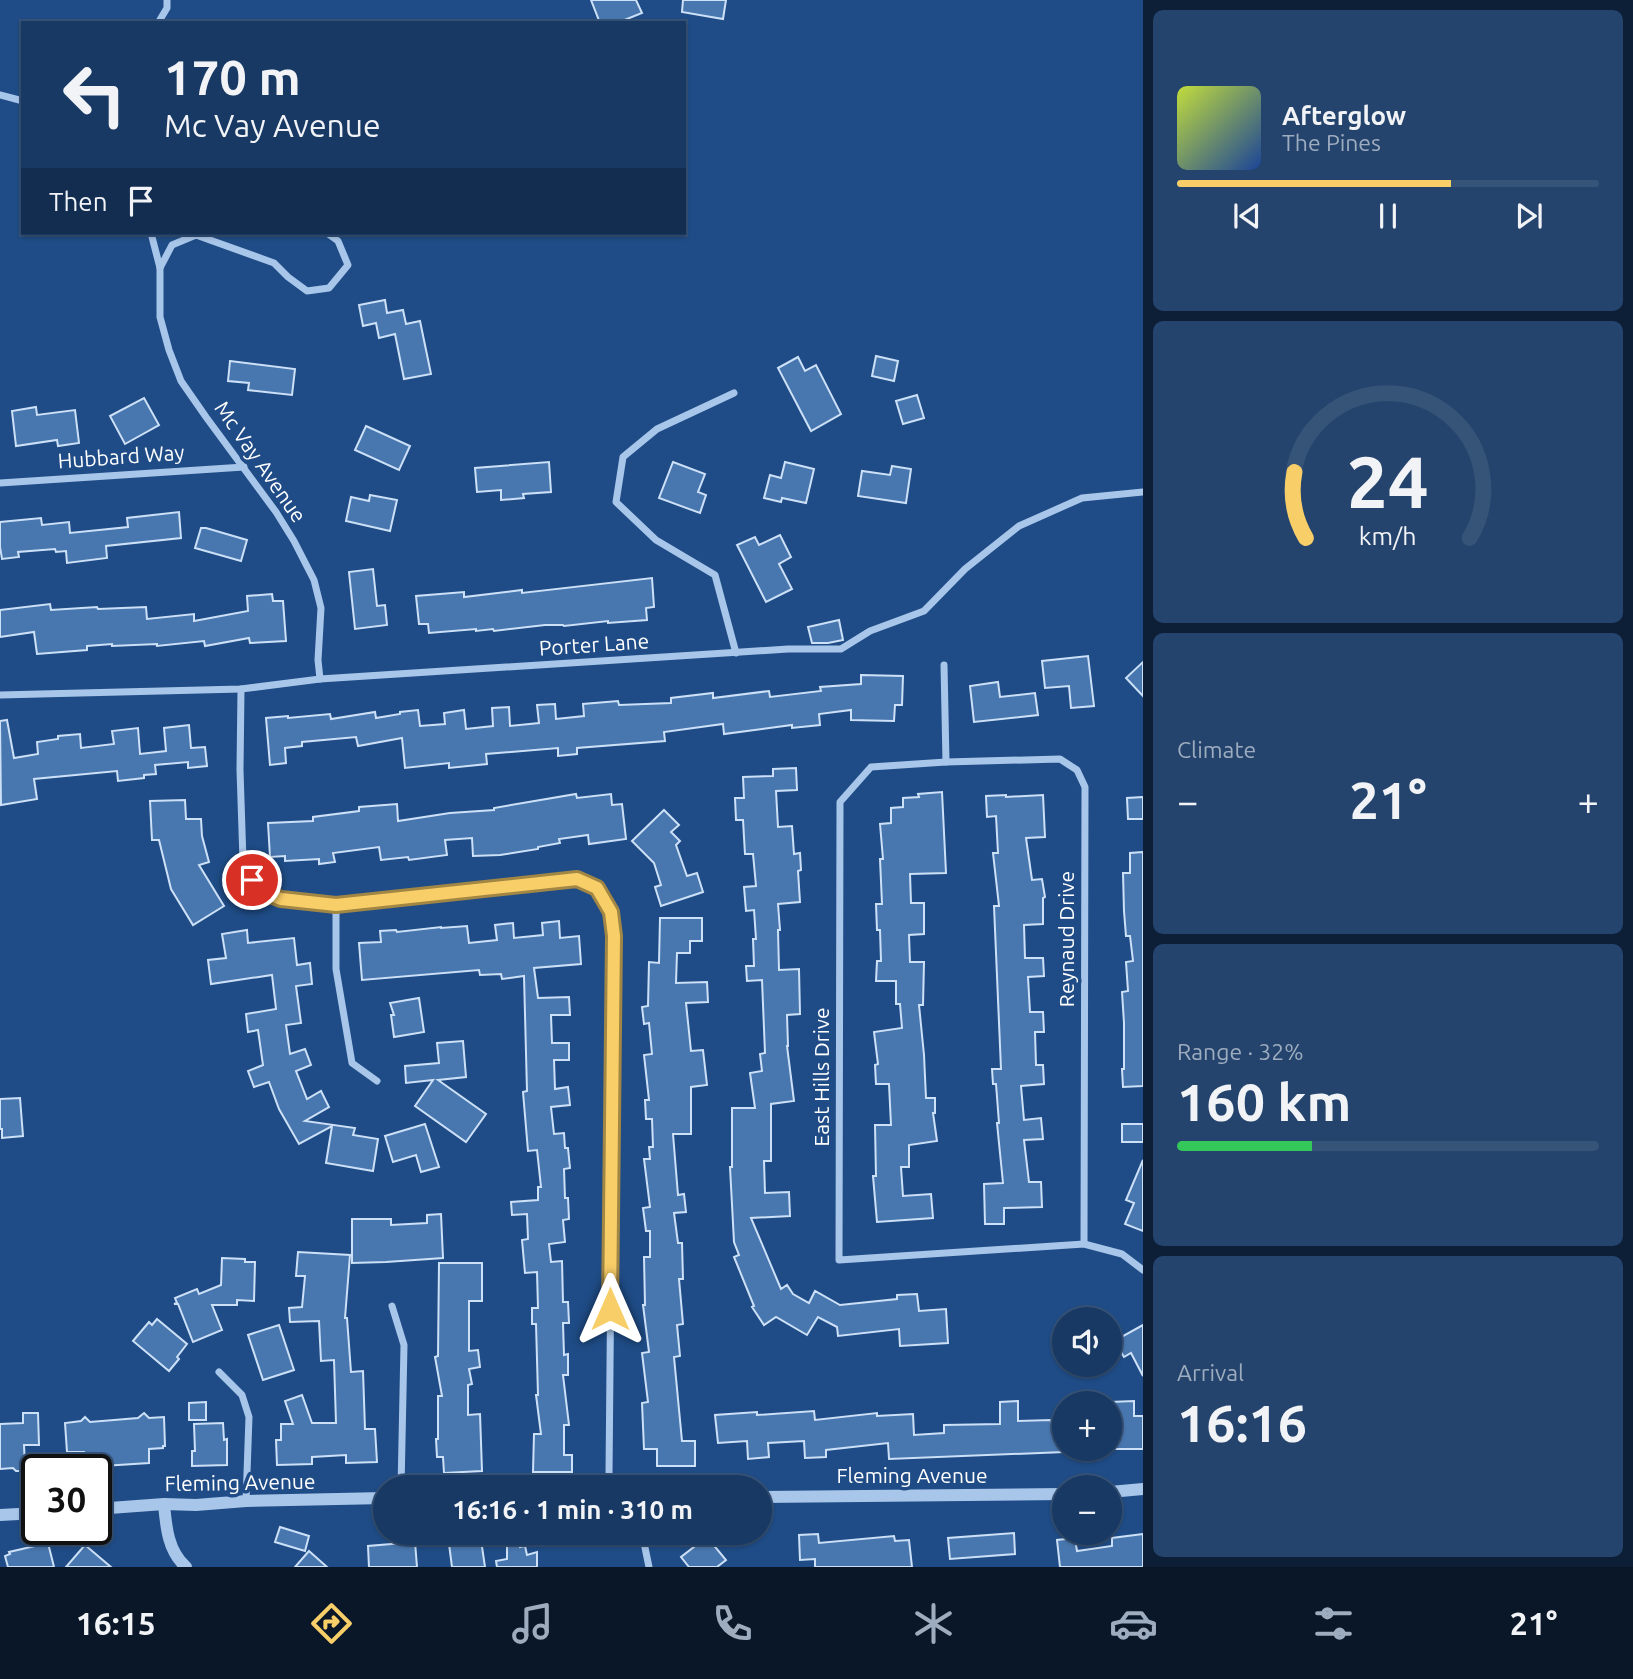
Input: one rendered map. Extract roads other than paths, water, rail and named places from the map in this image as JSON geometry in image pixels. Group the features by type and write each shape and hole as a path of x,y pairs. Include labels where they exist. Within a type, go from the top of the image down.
{"street":[{"path":"159,21 167,8 167,0"},
{"path":"0,95 21,100"},
{"name":"Mc Vay Avenue","path":"152,235 160,268 160,317 181,381 288,532 314,580 321,608 318,660 320,679"},
{"path":"160,268 172,245 194,235"},
{"path":"199,235 274,263 288,278 307,291 330,288 348,265 338,241 330,235"},
{"path":"734,393 657,429 623,457 616,502 656,540 715,575 736,653"},
{"name":"Hubbard Way","path":"0,483 244,467"},
{"name":"Porter Lane","path":"0,695 241,689 320,679 788,649 841,649 870,631 925,611 965,569 1019,526 1082,498 1143,492"},
{"path":"944,665 946,762"},
{"path":"241,689 243,860 252,880 263,892 281,899 336,905 577,879 597,888 611,912 614,936 609,1475"},
{"name":"Reynaud Drive","path":"946,762 1060,759 1077,770 1086,787 1084,1244"},
{"name":"East Hills Drive","path":"946,762 871,766 840,802 839,1260 1084,1244 1122,1254 1143,1270"},
{"path":"336,905 336,969 352,1063 377,1081"},
{"path":"392,1306 404,1345 401,1475"},
{"path":"219,1372 242,1395 249,1417 246,1501"},
{"path":"1122,1491 1143,1489"},
{"name":"Fleming Avenue","path":"772,1497 1052,1494"},
{"name":"Fleming Avenue","path":"112,1508 373,1498"},
{"path":"164,1504 169,1541 186,1567"},
{"path":"0,1515 21,1514"},
{"path":"644,1545 649,1567"}]}
